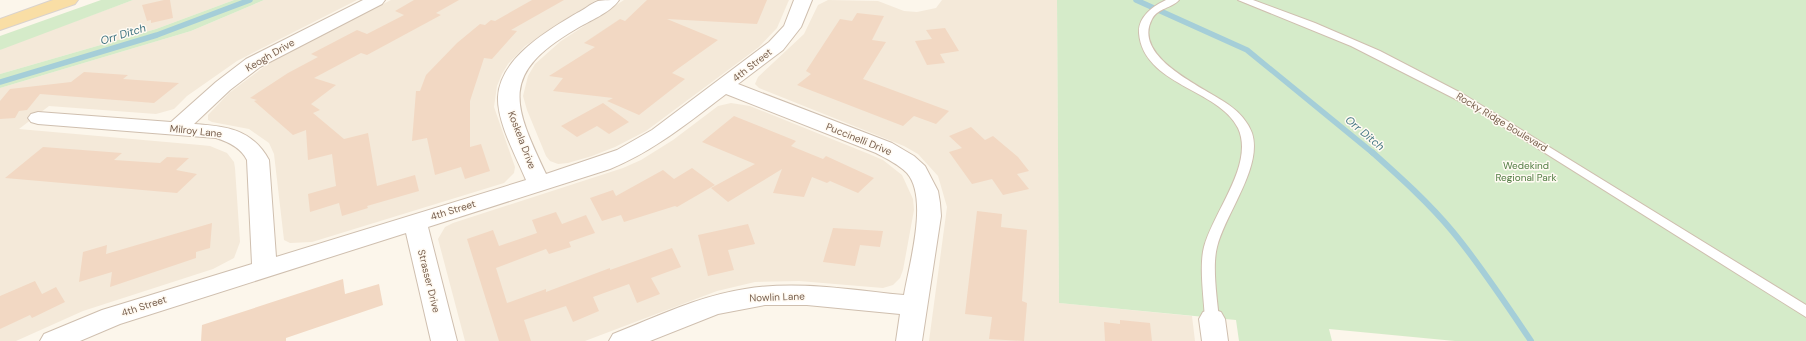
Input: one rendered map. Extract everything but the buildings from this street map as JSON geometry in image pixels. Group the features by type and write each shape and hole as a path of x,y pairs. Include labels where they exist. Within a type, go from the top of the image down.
{"main road":[{"path":"0,15 43,0"},
{"path":"0,25 69,0"}],"street":[{"name":"Keogh Drive","path":"176,129 223,86 253,63 376,0"},
{"name":"Koskela Drive","path":"539,183 514,124 508,99 509,89 522,66 542,44 610,0"},
{"name":"4th Street","path":"53,341 111,317 602,164 642,146 660,135 776,46 792,27 803,0"},
{"name":"Puccinelli Drive","path":"724,86 884,148 906,161 917,171 927,191 929,216 909,341"},
{"name":"Milroy Lane","path":"38,118 176,129 228,135 240,139 254,151 258,160 266,268"},
{"name":"Strasser Drive","path":"415,222 444,341"},
{"name":"Nowlin Lane","path":"622,341 710,308 746,298 780,295 811,296 915,306"}],"lane":[{"path":"1174,0 1160,6 1150,14 1145,23 1143,37 1147,49 1156,60 1172,74 1223,105 1237,118 1245,132 1249,147 1247,161 1210,247 1209,278 1214,330"},
{"name":"Rocky Ridge Boulevard","path":"1243,0 1264,6 1337,36 1426,77 1486,111 1806,312"}],"shaded area":[{"path":"133,0 234,0 156,29 0,74 0,50 5,47"},
{"path":"264,0 357,0 237,61 187,96 174,109 156,114 49,106 19,129 210,146 227,153 234,162 235,168 240,242 234,258 213,269 83,311 16,341 0,341 0,88 191,31"},
{"path":"391,0 596,0 525,46 508,64 502,74 497,86 494,107 515,167 514,173 504,183 312,242 290,243 284,240 274,154 269,143 249,129 212,122 208,120 208,115 229,93 282,55"},
{"path":"624,0 789,0 777,28 759,47 646,131 615,147 592,156 568,163 558,164 550,161 546,156 527,110 523,96 528,76 535,64 561,41"},
{"path":"828,0 878,1 904,11 917,12 936,8 942,0 1057,0 1059,303 1192,316 1195,341 929,341 947,207 938,176 918,154 904,146 759,88 755,84 758,77 804,34 818,5"},
{"path":"731,103 750,106 869,154 883,160 902,175 913,199 914,210 903,270 900,278 893,285 883,288 799,281 755,282 717,291 585,341 465,341 438,239 445,227 453,223 623,168 641,160 673,140 718,106"}],"green space":[{"path":"101,0 133,0 0,50 0,36"},
{"path":"234,0 264,0 191,31 0,88 0,74 156,29"},
{"name":"Wedekind Regional Park","path":"1057,0 1806,0 1806,341 1455,341 1329,329 1332,341 1239,341 1236,320 1059,303"}],"waterway":[{"name":"Orr Ditch","path":"0,82 157,35 250,0"},
{"name":"Orr Ditch","path":"1136,0 1247,50 1373,153"},
{"name":"Orr Ditch","path":"1372,152 1404,181 1444,221 1503,299 1531,341"}]}
